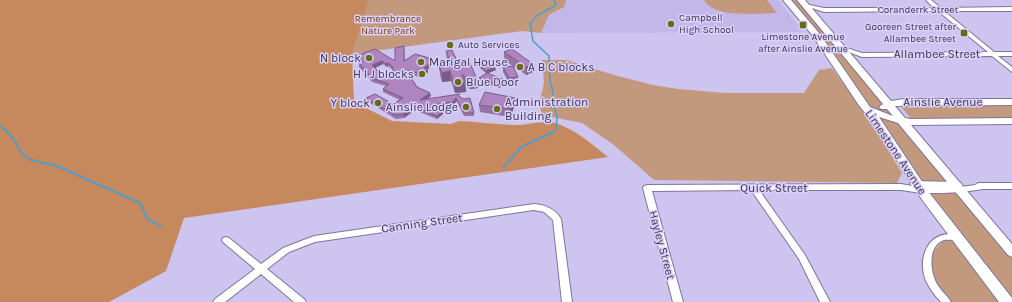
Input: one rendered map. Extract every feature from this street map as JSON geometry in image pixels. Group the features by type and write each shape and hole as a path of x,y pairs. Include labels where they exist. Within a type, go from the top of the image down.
{"main road":[{"name":"Limestone Avenue","path":"787,0 816,35 861,102 878,118 919,187 1007,302"},
{"name":"Limestone Avenue","path":"803,3 1012,252"},
{"path":"877,93 890,99 904,102"},
{"name":"Ainslie Avenue","path":"1012,102 904,102 888,105 882,108 878,118 901,121 938,122 1012,121"},
{"path":"915,137 915,129 938,122"}],"street":[{"path":"928,0 1012,70"},
{"name":"Coranderrk Street","path":"803,3 824,10 1012,9"},
{"path":"814,16 817,12 824,10"},
{"name":"Allambee Street","path":"841,48 862,54 1012,54"},
{"path":"852,62 855,57 862,54"},
{"name":"Quick Street","path":"647,188 958,188 1012,186"},
{"name":"Hayley Street","path":"647,188 678,302"},
{"path":"752,188 802,257 824,302"},
{"name":"Canning Street","path":"218,302 286,250 314,239 540,207 554,214 557,219 567,302"},
{"path":"946,302 934,286 927,270 927,258 931,247 941,238 957,237"},
{"path":"226,240 301,302"}],"shaded area":[{"path":"0,0 369,0 352,54 354,102 392,121 451,124 459,121 505,125 520,125 542,122 558,124 575,132 608,157 184,218 166,271 109,302 0,302"},
{"name":"Campbell High School","path":"566,0 778,0 803,32 541,33 549,15 564,7"}],"green space":[{"name":"Remembrance Nature Park","path":"369,0 566,0 564,7 549,15 541,33 522,31 352,54"},
{"path":"704,0 767,0 777,13 737,14 717,10 709,6"},
{"path":"788,0 798,0 1012,257 1012,302 931,196 880,118 862,99"},
{"path":"542,60 566,60 653,85 724,93 804,93 819,70 832,68 875,128 902,173 897,183 654,180 614,145 582,123 542,115 539,104 544,83"},
{"path":"897,102 1012,102 1012,119 912,120"},
{"path":"954,238 1001,302 948,302 941,293 929,270 930,257 944,240"}],"building":[{"path":"404,46 404,61 415,54 433,59 431,60 433,61 424,68 428,69 422,74 406,70 417,87 430,93 420,100 460,94 458,96 464,99 470,98 474,113 464,113 456,98 453,102 432,105 443,111 437,116 415,106 404,114 395,115 366,98 375,94 393,104 403,98 383,89 389,84 372,78 359,63 363,62 358,57 360,56 358,55 375,49 395,61 395,48","holes":["382,61 386,64 388,63 393,67 392,78 378,71 372,65"]},
{"path":"512,49 533,64 526,67 504,52"},
{"path":"452,50 458,63 469,61 477,79 469,80 462,74 465,82 454,84 450,71 442,73 439,66 451,64 446,51"},
{"path":"483,59 495,67 486,71 476,62"},
{"path":"513,66 518,77 509,78 503,67"},
{"path":"487,73 505,80 499,85 479,78"},
{"path":"485,92 515,98 510,109 479,105"}],"waterway":[{"path":"554,0 556,5 538,15 530,23 533,41 549,56 550,81 553,92 552,99 557,117 556,129"},
{"path":"0,125 12,137 23,155 31,160 57,166 140,203 148,220 161,226"},
{"path":"504,167 521,147 552,133 556,129"}],"place":[{"name":"Campbell High School","path":"671,24"},
{"name":"Limestone Avenue after Ainslie Avenue","path":"803,25"},
{"name":"Gooreen Street after Allambee Street","path":"964,33"},
{"name":"Auto Services","path":"450,45"},
{"name":"N block","path":"369,58"},
{"name":"Marigal House","path":"421,62"},
{"name":"A B C blocks","path":"520,67"},
{"name":"H I J blocks","path":"422,74"},
{"name":"Blue Door","path":"458,82"},
{"name":"Y block","path":"378,103"},
{"name":"Ainslie Lodge","path":"466,107"},
{"name":"Administration Building","path":"497,109"}]}
